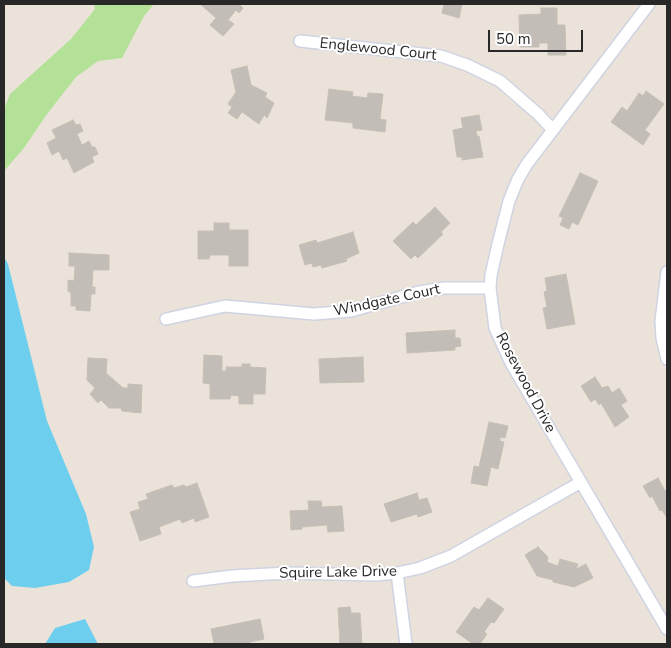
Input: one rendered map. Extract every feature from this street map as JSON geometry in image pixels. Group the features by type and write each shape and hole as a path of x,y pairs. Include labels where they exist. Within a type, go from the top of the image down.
{"street":[{"name":"Rosewood Drive","path":"649,4 552,130 518,179 509,201 494,258 490,288 493,317 503,347 550,431 667,629"},
{"name":"Englewood Court","path":"300,41 442,56 500,81 538,114 552,130"},
{"path":"667,272 661,321 662,338 667,359"},
{"name":"Windgate Court","path":"166,319 225,306 245,306 314,314 351,311 427,291 459,287 490,288"},
{"name":"Squire Lake Drive","path":"193,581 232,576 288,573 376,575 420,568 450,556 581,482"},
{"path":"397,573 406,644"}],"green space":[{"path":"94,4 154,4 144,16 122,58 98,61 76,77 47,114 24,148 4,171 4,109 10,94 71,39 95,9"}],"water":[{"path":"4,257 8,264 47,421 86,514 94,547 89,570 69,582 35,588 12,586 4,578"},
{"path":"85,619 98,644 45,644 55,628"}],"building":[{"path":"200,4 241,4 243,8 239,13 236,10 228,20 234,24 223,36 210,25 216,18"},
{"path":"444,4 462,4 459,18 442,13"},
{"path":"541,8 557,8 557,25 565,25 566,55 548,55 548,43 539,43 539,47 520,47 519,15 541,14"},
{"path":"247,66 251,85 267,93 265,97 274,103 267,118 264,115 259,124 242,112 237,119 228,113 232,107 228,104 236,92 231,70"},
{"path":"329,89 353,92 352,96 367,98 368,93 383,94 380,119 386,120 385,132 353,128 353,123 325,120"},
{"path":"646,91 664,104 645,130 650,134 643,145 611,122 622,107 627,111 639,93 643,96"},
{"path":"479,115 482,130 476,131 477,136 479,136 483,157 462,160 462,157 457,157 453,130 463,128 461,118"},
{"path":"73,120 76,125 80,124 83,131 77,134 82,145 89,141 92,147 95,147 98,154 92,157 94,162 74,173 67,158 63,160 59,151 52,155 47,143 56,138 52,130"},
{"path":"580,173 598,181 578,225 572,222 569,229 560,225 563,218 559,216"},
{"path":"435,207 450,223 441,232 443,234 418,258 415,255 411,259 393,241 413,222 416,225"},
{"path":"214,223 229,223 229,230 248,230 248,266 229,266 229,255 210,255 209,259 198,259 198,231 214,231"},
{"path":"353,232 359,253 346,259 347,261 322,268 321,265 313,267 312,263 305,265 299,245 316,240 317,243"},
{"path":"69,253 109,255 109,270 93,270 92,287 95,287 95,294 91,294 90,311 76,310 76,306 71,306 68,280 74,281 75,266 69,266"},
{"path":"566,274 575,324 547,329 543,308 547,307 544,292 547,291 545,278"},
{"path":"455,330 455,338 460,338 461,346 455,347 455,350 407,353 406,333"},
{"path":"204,355 222,356 222,371 226,371 226,367 242,367 242,364 250,364 250,367 266,368 265,394 253,394 253,404 239,404 239,396 231,395 230,399 210,399 210,384 203,383"},
{"path":"363,357 364,382 320,383 319,359"},
{"path":"88,358 107,359 106,373 123,388 128,388 128,384 142,385 141,413 122,411 121,408 109,408 101,400 98,403 90,394 95,388 87,380"},
{"path":"595,377 602,388 608,386 612,393 619,388 627,401 621,405 629,417 615,427 601,403 599,405 595,399 591,402 581,386"},
{"path":"489,422 508,426 505,438 500,437 500,441 504,442 498,469 491,467 487,486 471,483 474,466 479,467"},
{"path":"658,478 665,491 667,490 667,518 662,510 660,511 652,496 650,498 643,486"},
{"path":"197,483 209,517 195,522 194,518 182,523 180,519 159,527 161,534 140,541 130,512 140,509 138,502 148,499 146,494 172,485 174,488 184,485 186,487"},
{"path":"417,493 419,500 427,498 432,512 418,517 417,514 391,522 384,504"},
{"path":"308,501 321,501 322,507 342,506 344,531 328,532 327,525 291,530 290,511 309,510"},
{"path":"538,547 548,557 547,562 558,566 560,559 578,564 576,569 586,564 593,578 574,587 537,576 525,555"},
{"path":"488,598 504,609 494,623 491,622 484,632 487,634 480,644 473,644 456,632 474,607 479,610"},
{"path":"350,607 351,613 360,613 362,644 340,644 338,608"},
{"path":"260,619 264,639 250,642 250,644 214,644 211,629"}]}
